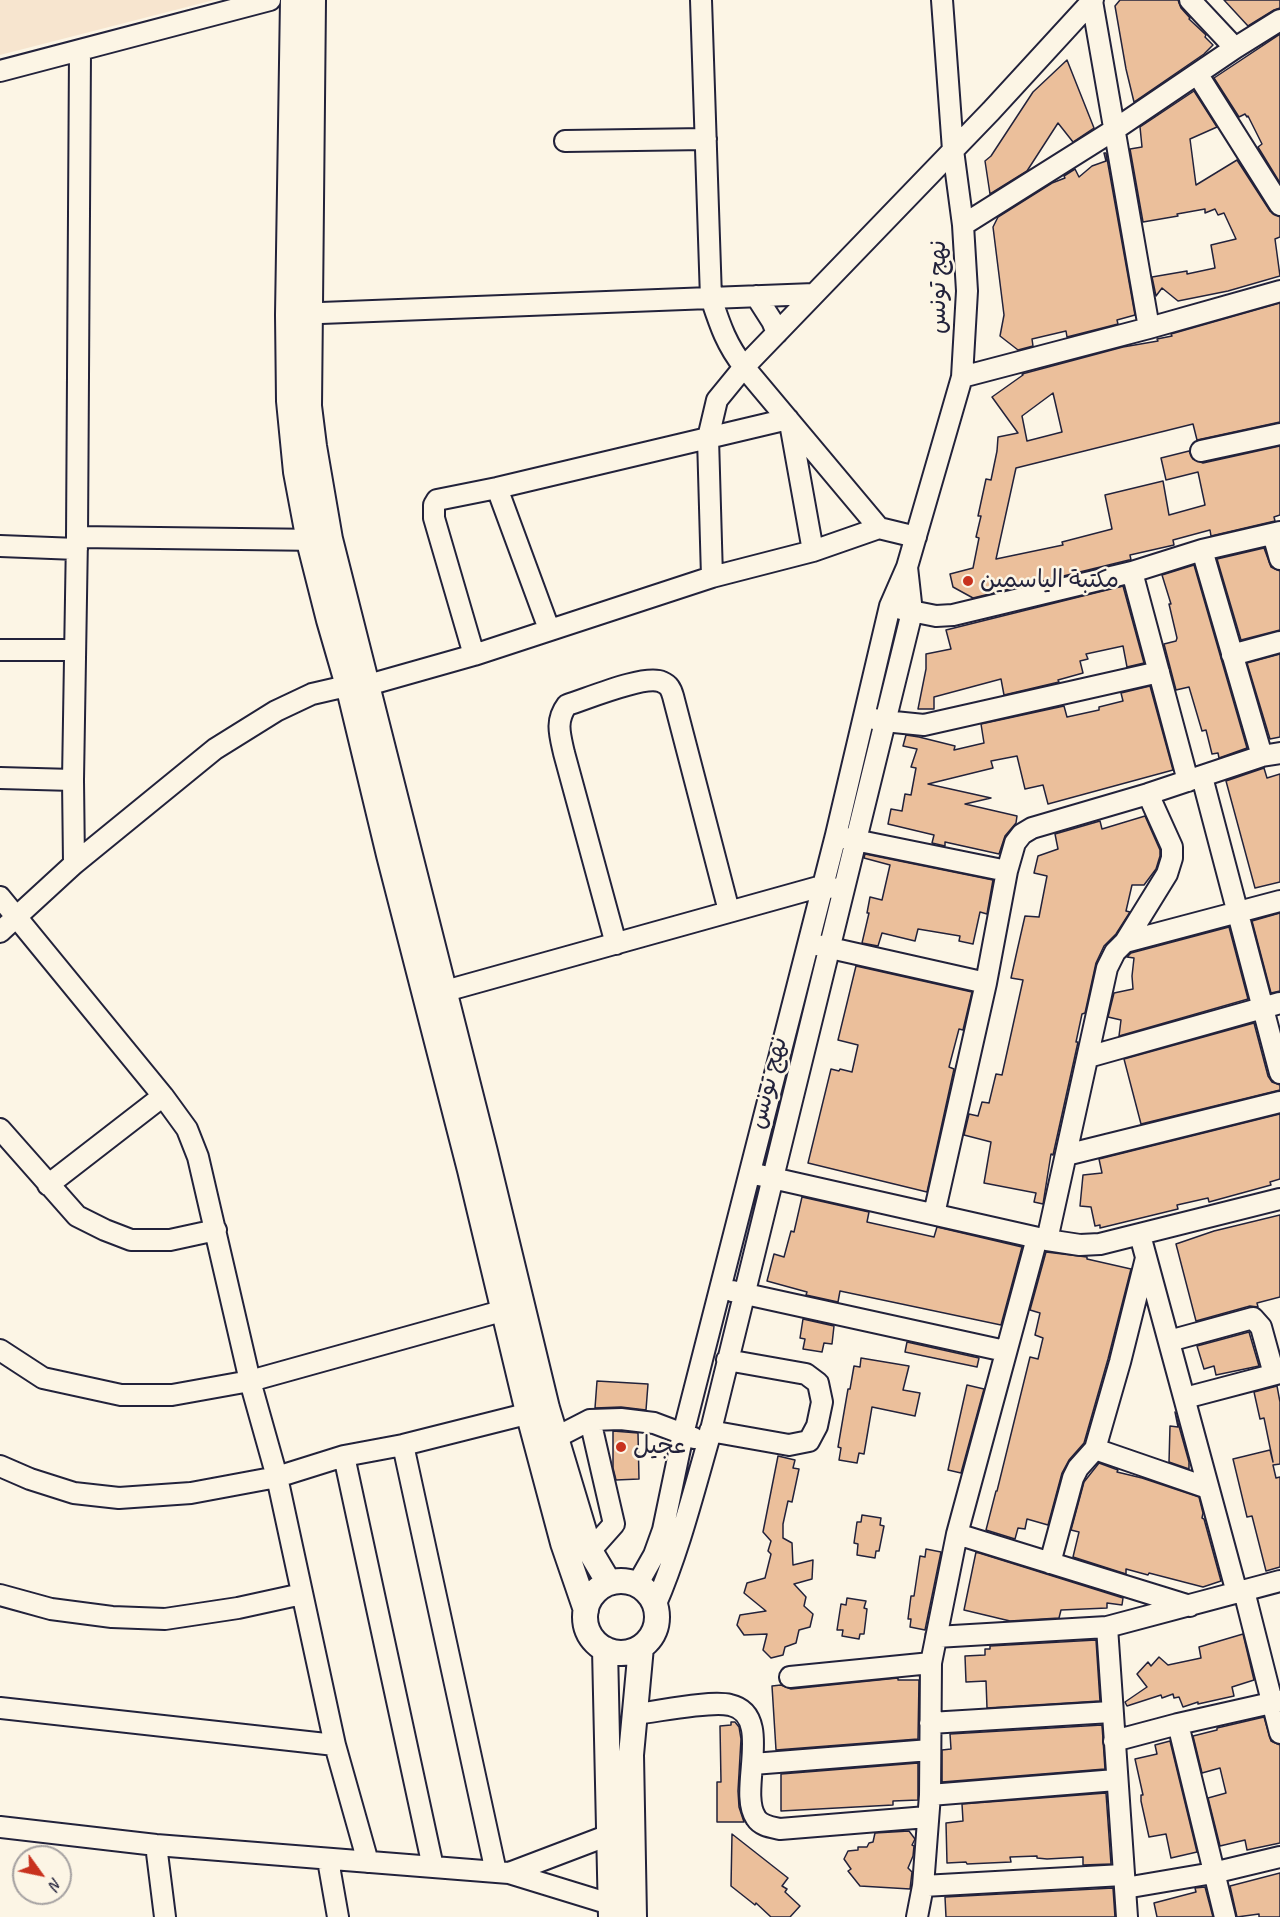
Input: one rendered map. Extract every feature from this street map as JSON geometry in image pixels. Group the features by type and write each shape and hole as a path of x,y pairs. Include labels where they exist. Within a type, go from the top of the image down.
{"main road":[{"path":"293,0 299,314"},
{"path":"313,0 299,314 289,401 296,472 320,540 359,687 389,855 435,994 470,1170 512,1308 538,1410 563,1543 586,1610"},
{"path":"538,1410 555,1438 590,1551 609,1583"},
{"path":"628,1582 637,1585 651,1597 655,1606 656,1624 653,1633 640,1647 623,1653 605,1649 591,1637 585,1619 586,1610 594,1594 609,1583 628,1582"},
{"path":"634,1917 630,1793 640,1647"},
{"path":"605,1649 611,1911"}],"street":[{"path":"0,71 270,0"},
{"path":"701,0 711,298 730,350 879,528"},
{"name":"نهج تونس","path":"655,1606 681,1539 709,1437 844,889 846,838 864,716 890,606 907,567 962,377 967,291 963,225 953,150 942,0"},
{"path":"712,577 708,438 717,400 744,367 953,150 1093,0"},
{"path":"1093,0 1149,328"},
{"path":"1190,0 1235,48"},
{"path":"963,225 1114,130 1280,20"},
{"path":"74,864 80,51"},
{"path":"1198,75 1280,205"},
{"path":"565,141 706,139"},
{"path":"962,377 1280,291"},
{"path":"299,314 814,294"},
{"path":"756,296 777,333"},
{"path":"474,655 434,518 434,505 437,500 789,420"},
{"path":"789,420 813,551"},
{"path":"1200,452 1280,434"},
{"path":"497,488 549,629"},
{"path":"0,932 74,864 225,743 276,711 312,694 338,688 359,687 474,655 712,577 813,551 879,528 916,537"},
{"path":"890,606 936,616 953,615 1132,572 1202,550 1276,533 1280,559"},
{"path":"0,546 320,540"},
{"path":"934,1214 986,983 1007,871 1015,843 1022,834 1032,828 1275,754 1232,655 1202,550"},
{"name":"نهج تونس","path":"637,1585 654,1555 663,1530 683,1434 822,886 846,838 884,721 912,612 907,567"},
{"path":"1132,572 1159,672 1271,1006 1280,1073"},
{"path":"1232,655 1280,642"},
{"path":"0,650 75,651"},
{"path":"864,716 910,724 932,723 1159,672"},
{"path":"616,944 564,753 559,728 560,715 567,705 645,680 660,680 669,686 673,696 729,911"},
{"path":"0,778 73,780"},
{"path":"917,1917 923,1886 930,1795 931,1663 957,1534 1005,1351 1042,1239 1066,1155 1107,968 1167,873 1172,858 1172,847 1148,794"},
{"path":"846,838 1007,871"},
{"path":"435,994 822,886 844,889"},
{"path":"0,897 163,1096 187,1129 198,1157 250,1381 277,1477 335,1745 368,1862"},
{"path":"1125,942 1280,901"},
{"path":"809,943 986,983"},
{"path":"1088,1057 1271,1006"},
{"path":"48,1185 163,1096"},
{"path":"1066,1155 1280,1102"},
{"path":"0,1129 77,1216 105,1230 131,1240 170,1240 216,1230"},
{"path":"750,1173 1042,1239 1080,1245 1100,1244 1140,1235 1280,1199"},
{"path":"1140,1235 1208,1488 1276,1702 1280,1733"},
{"path":"1050,1563 1073,1478 1078,1468 1095,1449 1120,1362 1146,1255"},
{"path":"721,1289 1005,1351"},
{"path":"0,1350 43,1378 122,1395 172,1395 250,1381 512,1308"},
{"path":"1169,1341 1253,1318 1261,1327 1277,1374 1185,1398"},
{"path":"555,1438 590,1420 639,1420 683,1434 789,1445 809,1441 818,1425 822,1402 818,1383 806,1374 727,1360"},
{"path":"0,1466 30,1479 74,1493 119,1498 190,1493 277,1477 344,1456 403,1445 538,1410"},
{"path":"590,1420 614,1524 590,1551"},
{"path":"403,1445 502,1872"},
{"path":"1095,1449 1208,1488"},
{"path":"344,1456 433,1867"},
{"path":"957,1534 1191,1606"},
{"path":"936,1637 1107,1627 1280,1581"},
{"path":"0,1595 51,1608 112,1617 165,1619 238,1608 302,1594"},
{"path":"1107,1627 1111,1712 1127,1917"},
{"path":"790,1677 931,1663"},
{"path":"1114,1742 1178,1724 1276,1702"},
{"path":"634,1714 713,1704 730,1705 747,1714 751,1722 753,1764 750,1803 755,1818 764,1825 780,1829 927,1817"},
{"path":"0,1708 335,1745"},
{"path":"930,1724 1111,1712"},
{"path":"1178,1724 1225,1917"},
{"path":"753,1764 930,1750"},
{"path":"930,1795 1116,1780"},
{"path":"0,1827 156,1845 502,1872 611,1911"},
{"path":"502,1872 609,1835"},
{"path":"156,1845 165,1917"},
{"path":"923,1886 1124,1881 1213,1873 1280,1857"},
{"path":"328,1860 338,1917"}],"shaded area":[{"path":"0,0 214,0 0,55"}],"building":[{"path":"1120,0 1178,0 1189,19 1213,45 1204,54 1134,102 1115,6"},
{"path":"1224,0 1280,0 1280,8 1248,26"},
{"path":"1280,34 1280,183 1258,147 1262,144 1248,116 1245,114 1239,117 1214,78"},
{"path":"1067,60 1094,128 1073,142 1058,123 1027,171 990,194 985,161 991,156 1033,92"},
{"path":"1194,91 1217,127 1190,139 1196,185 1237,160 1270,211 1280,217 1280,237 1275,239 1280,276 1228,291 1178,301 1162,288 1156,296 1152,277 1187,271 1187,274 1215,268 1211,245 1236,239 1224,213 1218,215 1215,209 1205,213 1205,209 1143,222 1130,149 1142,147 1140,127"},
{"path":"1104,153 1106,153 1135,315 1117,320 1118,324 1067,337 1066,331 1032,339 1033,346 1018,350 1000,336 1004,315 993,227 998,217 1052,183 1065,178 1064,176 1075,169 1079,177 1092,166 1106,161"},
{"path":"1280,303 1280,422 1197,440 1193,424 1016,468 996,559 1063,545 1062,542 1112,529 1105,495 1163,481 1169,515 1205,505 1198,472 1166,480 1161,458 1189,451 1193,459 1203,463 1280,446 1280,515 1274,517 1275,521 1211,536 1210,530 1173,540 1174,545 1130,555 1131,560 973,598 953,587 950,574 973,568 979,538 976,537 981,516 978,516 986,479 991,480 998,437 1018,433 992,397 1022,374 1123,347 1158,341 1157,339 1172,336 1171,334","holes":["1053,393 1062,432 1027,441 1022,416"]},
{"path":"1264,548 1271,567 1280,571 1280,630 1241,640 1217,559"},
{"path":"1194,565 1247,748 1219,758 1218,753 1212,754 1206,730 1202,731 1189,687 1176,690 1164,644 1176,641 1177,638 1169,604 1171,604 1162,575"},
{"path":"1123,586 1144,663 1127,667 1123,646 1086,654 1088,659 1080,661 1083,673 1058,680 1059,682 1004,695 1001,679 934,697 934,709 918,709 926,669 926,654 951,649 946,630"},
{"path":"1280,654 1280,737 1270,739 1247,663"},
{"path":"1150,686 1173,770 1048,804 1043,785 1025,789 1017,756 991,761 993,768 928,784 991,798 965,804 1017,816 1016,823 1005,836 999,854 945,842 945,846 932,843 934,835 888,824 891,809 902,811 905,794 911,795 916,768 911,767 917,749 903,746 906,735 955,746 954,750 984,743 981,724 1064,706 1067,717 1099,710 1099,707 1123,701 1121,693"},
{"path":"1264,768 1267,778 1280,774 1280,882 1255,888 1226,781"},
{"path":"1145,816 1160,850 1160,856 1156,869 1144,885 1132,885 1126,911 1130,912 1116,934 1104,946 1096,963 1085,1013 1082,1014 1053,1155 1051,1154 1043,1204 1034,1202 1036,1193 984,1183 991,1142 964,1135 969,1114 978,1116 982,1102 989,1103 996,1074 1002,1075 1023,980 1011,978 1017,951 1025,916 1039,917 1047,876 1034,873 1038,856 1058,849 1055,834 1100,821 1102,829"},
{"path":"865,854 993,880 987,914 980,912 973,944 959,941 960,936 918,929 915,941 882,933 878,946 862,943 870,897 882,900 890,865 864,858"},
{"path":"1280,913 1280,991 1271,993 1252,921"},
{"path":"1229,927 1248,999 1119,1036 1121,1020 1108,1017 1114,993 1133,989 1134,958 1127,957 1131,953"},
{"path":"856,966 972,992 963,1030 959,1029 949,1067 954,1069 927,1192 808,1163 831,1069 852,1072 858,1045 838,1040"},
{"path":"1254,1023 1268,1076 1272,1082 1280,1085 1280,1090 1141,1124 1124,1059"},
{"path":"1280,1114 1280,1179 1270,1182 1271,1185 1209,1202 1208,1198 1177,1205 1178,1209 1100,1228 1100,1225 1095,1226 1091,1207 1080,1206 1083,1175 1102,1173 1099,1159"},
{"path":"802,1197 869,1212 867,1222 934,1237 937,1227 1022,1247 1001,1325 840,1291 838,1302 806,1295 807,1292 767,1281 774,1254 784,1257 791,1231 794,1232"},
{"path":"1280,1215 1280,1297 1257,1303 1258,1307 1250,1306 1196,1321 1176,1244 1214,1231"},
{"path":"1046,1252 1087,1257 1087,1259 1131,1269 1084,1443 1069,1460 1062,1473 1048,1525 1027,1519 1025,1529 1018,1528 1015,1539 986,1530 1030,1357 1038,1359 1043,1338 1035,1335 1040,1313 1030,1310"},
{"path":"803,1319 834,1326 832,1344 824,1343 822,1352 803,1349 805,1339 800,1338"},
{"path":"1249,1332 1259,1366 1216,1375 1214,1366 1204,1369 1197,1346"},
{"path":"907,1342 979,1358 977,1367 905,1352"},
{"path":"861,1358 909,1366 903,1390 920,1393 915,1416 872,1407 864,1454 859,1453 857,1463 839,1460 841,1448 838,1447 848,1389 850,1389 854,1366 860,1367"},
{"path":"597,1381 648,1384 646,1410 621,1407 595,1408"},
{"path":"967,1385 984,1389 961,1473 948,1470"},
{"path":"1277,1386 1280,1402 1280,1464 1273,1465 1276,1478 1280,1477 1280,1567 1266,1571 1252,1516 1247,1517 1233,1459 1270,1450 1273,1462 1264,1418 1260,1419 1254,1392"},
{"path":"1175,1412 1189,1469 1169,1462 1170,1426 1178,1427"},
{"path":"613,1431 638,1433 639,1479 616,1480 613,1468"},
{"path":"778,1456 795,1460 793,1468 799,1469 792,1502 788,1501 783,1524 783,1538 792,1543 793,1565 813,1560 812,1579 794,1584 806,1597 804,1606 813,1614 810,1627 799,1630 796,1643 785,1647 783,1655 771,1658 763,1650 767,1634 744,1635 737,1625 740,1615 766,1611 744,1593 747,1583 765,1578 771,1554 768,1551 771,1541 763,1532"},
{"path":"1099,1463 1118,1470 1117,1472 1199,1497 1202,1518 1221,1581 1203,1587 1126,1569 1126,1574 1073,1557 1079,1532 1071,1530 1084,1482"},
{"path":"862,1515 881,1518 880,1525 884,1526 879,1551 876,1551 875,1558 857,1555 858,1544 854,1543 857,1522 861,1522"},
{"path":"926,1549 941,1552 925,1630 910,1627 911,1619 908,1619 920,1556 925,1557"},
{"path":"976,1552 1123,1598 1122,1605 1107,1603 1107,1608 1061,1610 1059,1618 1010,1621 964,1610"},
{"path":"847,1598 866,1601 864,1634 860,1634 859,1639 842,1636 843,1630 837,1630 841,1604 846,1605"},
{"path":"1243,1634 1254,1680 1232,1687 1234,1696 1183,1707 1179,1697 1174,1698 1173,1694 1162,1698 1161,1695 1127,1706 1125,1702 1147,1687 1137,1674 1148,1662 1151,1666 1159,1657 1168,1665 1201,1658 1199,1647"},
{"path":"1096,1640 1100,1701 987,1708 986,1681 966,1682 965,1656 985,1655 985,1649 990,1649 990,1646"},
{"path":"898,1678 898,1680 919,1680 918,1739 776,1750 772,1686 781,1685 791,1689"},
{"path":"1264,1717 1271,1741 1280,1745 1280,1843 1247,1850 1245,1840 1220,1846 1208,1798 1226,1793 1220,1768 1202,1773 1193,1736"},
{"path":"731,1722 735,1722 739,1727 741,1739 738,1791 739,1807 744,1822 717,1822 717,1782 721,1782 720,1726 731,1725"},
{"path":"1102,1725 1105,1769 942,1782 942,1750 951,1749 950,1734"},
{"path":"1170,1741 1197,1852 1171,1858 1166,1834 1149,1837 1135,1759 1157,1754 1155,1745"},
{"path":"918,1763 918,1800 893,1801 893,1805 781,1811 781,1774"},
{"path":"1106,1793 1111,1864 1083,1865 1083,1857 1047,1859 1037,1858 1037,1856 1010,1857 1011,1862 947,1863 946,1823 963,1821 962,1804"},
{"path":"909,1831 915,1839 912,1845 914,1846 913,1856 908,1868 912,1872 910,1889 860,1886 848,1871 851,1869 844,1859 848,1851 858,1850 858,1847 867,1847 873,1842 875,1833"},
{"path":"732,1834 788,1878 782,1886 800,1906 790,1917 771,1917 756,1903 755,1905 731,1886"},
{"path":"1280,1873 1280,1917 1259,1917 1259,1914 1237,1917 1230,1886"},
{"path":"1205,1887 1213,1917 1157,1917 1154,1903 1196,1892 1195,1888"},
{"path":"1113,1888 1115,1917 946,1917 945,1897"}],"place":[{"name":"مكتبة الياسمين","path":"968,581"},
{"name":"عجيل","path":"621,1447"}]}
